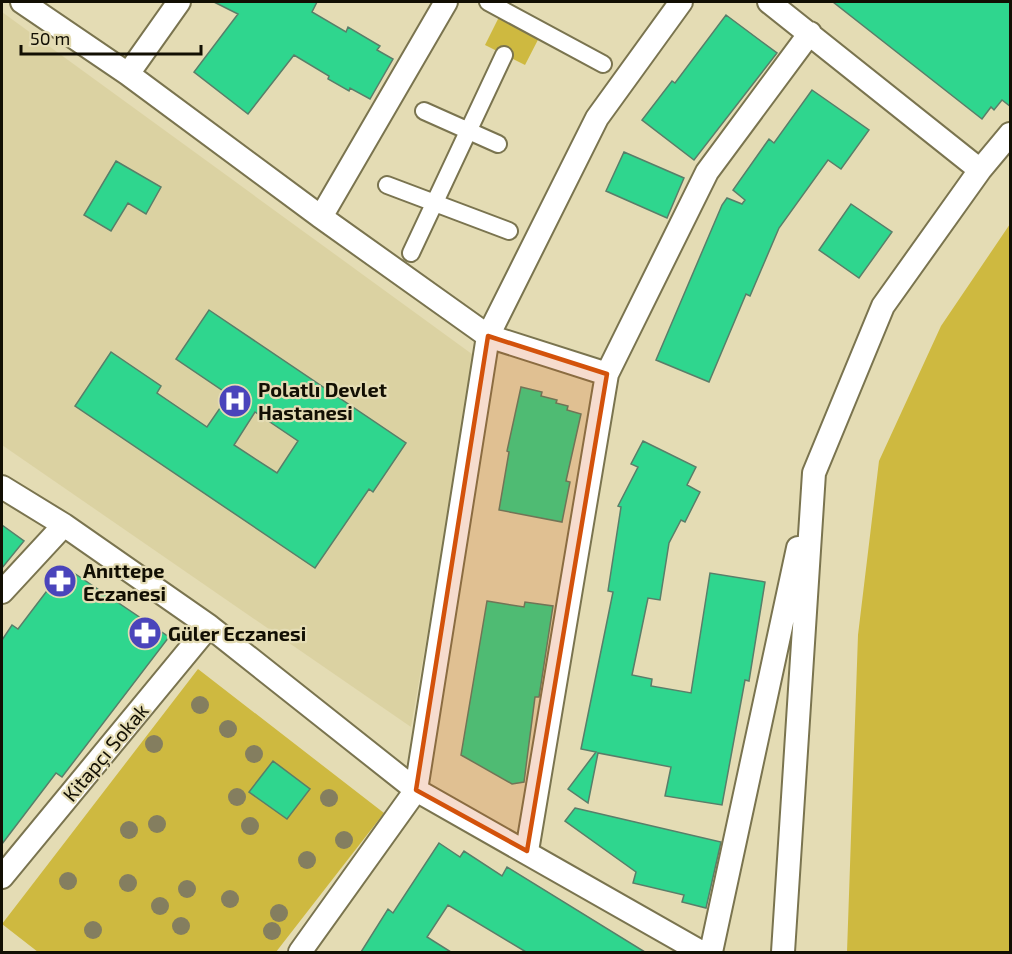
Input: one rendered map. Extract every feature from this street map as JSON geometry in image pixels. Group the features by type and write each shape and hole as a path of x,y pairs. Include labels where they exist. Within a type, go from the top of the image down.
{"street":[{"path":"22,2 129,74 321,217 488,336 607,374"},
{"path":"129,74 179,2"},
{"path":"321,217 446,2"},
{"path":"488,2 603,64"},
{"path":"300,952 416,790 488,336 597,118 681,2"},
{"path":"769,2 980,170"},
{"path":"527,851 607,374 707,172 810,33"},
{"path":"411,253 504,55"},
{"path":"424,111 498,144"},
{"path":"711,952 814,473 883,306 980,170 1011,134"},
{"path":"387,185 509,231"},
{"path":"783,952 814,473"},
{"path":"2,487 64,525 209,626 416,790 527,851 701,952"},
{"path":"2,592 64,525"},
{"name":"Kitapçı Sokak","path":"2,877 209,626"}],"highlighted area":[{"path":"488,336 607,374 527,851 416,790"}],"shaded area":[{"path":"503,9 543,30 525,65 485,45"},
{"name":"Polatlı Devlet Hastanesi","path":"2,12 476,357 411,727 2,445"},
{"path":"1010,224 1010,952 847,952 858,635 879,461 941,326"},
{"path":"198,669 384,813 276,952 38,952 2,924"}],"building":[{"path":"214,2 317,2 312,12 346,32 348,27 380,46 377,50 393,59 370,99 350,88 349,91 328,79 329,76 294,55 248,114 194,72 238,14"},
{"path":"833,2 1011,2 1011,107 1002,100 994,110 991,107 982,119"},
{"path":"726,15 777,53 694,160 642,120 672,81 675,83"},
{"path":"812,90 869,130 841,169 828,160 779,228 750,296 746,294 709,382 656,360 722,205 727,198 742,204 745,200 733,190 769,139 774,143"},
{"path":"624,152 684,178 667,218 606,191"},
{"path":"116,161 161,187 146,214 128,203 111,231 84,215"},
{"path":"851,204 892,232 859,278 819,250"},
{"path":"209,310 406,443 373,492 369,489 315,568 75,406 111,352 161,386 157,393 207,427 229,395 176,359","holes":["255,412 298,441 277,473 234,445"]},
{"path":"521,387 542,392 541,396 557,400 556,403 568,406 567,410 581,414 566,481 570,482 562,522 499,510 509,452 507,451"},
{"path":"643,441 696,467 687,485 700,492 685,522 681,520 669,543 660,600 648,598 632,675 652,679 651,686 691,693 710,573 765,582 749,681 745,680 722,805 665,796 671,767 598,753 588,803 568,789 596,752 581,749 613,592 608,591 621,507 618,506 638,467 631,464"},
{"path":"2,525 24,541 2,568"},
{"path":"65,567 169,637 62,777 56,773 2,844 2,640 12,625 18,629"},
{"path":"487,601 524,607 525,602 553,606 539,697 535,697 524,782 512,784 461,755"},
{"path":"273,761 310,789 287,819 249,792"},
{"path":"575,808 721,842 706,908 682,902 684,895 633,883 636,872 565,821"},
{"path":"439,843 460,857 464,851 502,876 507,867 645,952 526,952 448,905 427,937 451,952 361,952 388,909 393,913"}],"place":[{"name":"Polatlı Devlet Hastanesi","path":"235,401"},
{"name":"Anıttepe Eczanesi","path":"60,581"},
{"name":"Güler Eczanesi","path":"145,633"}]}
